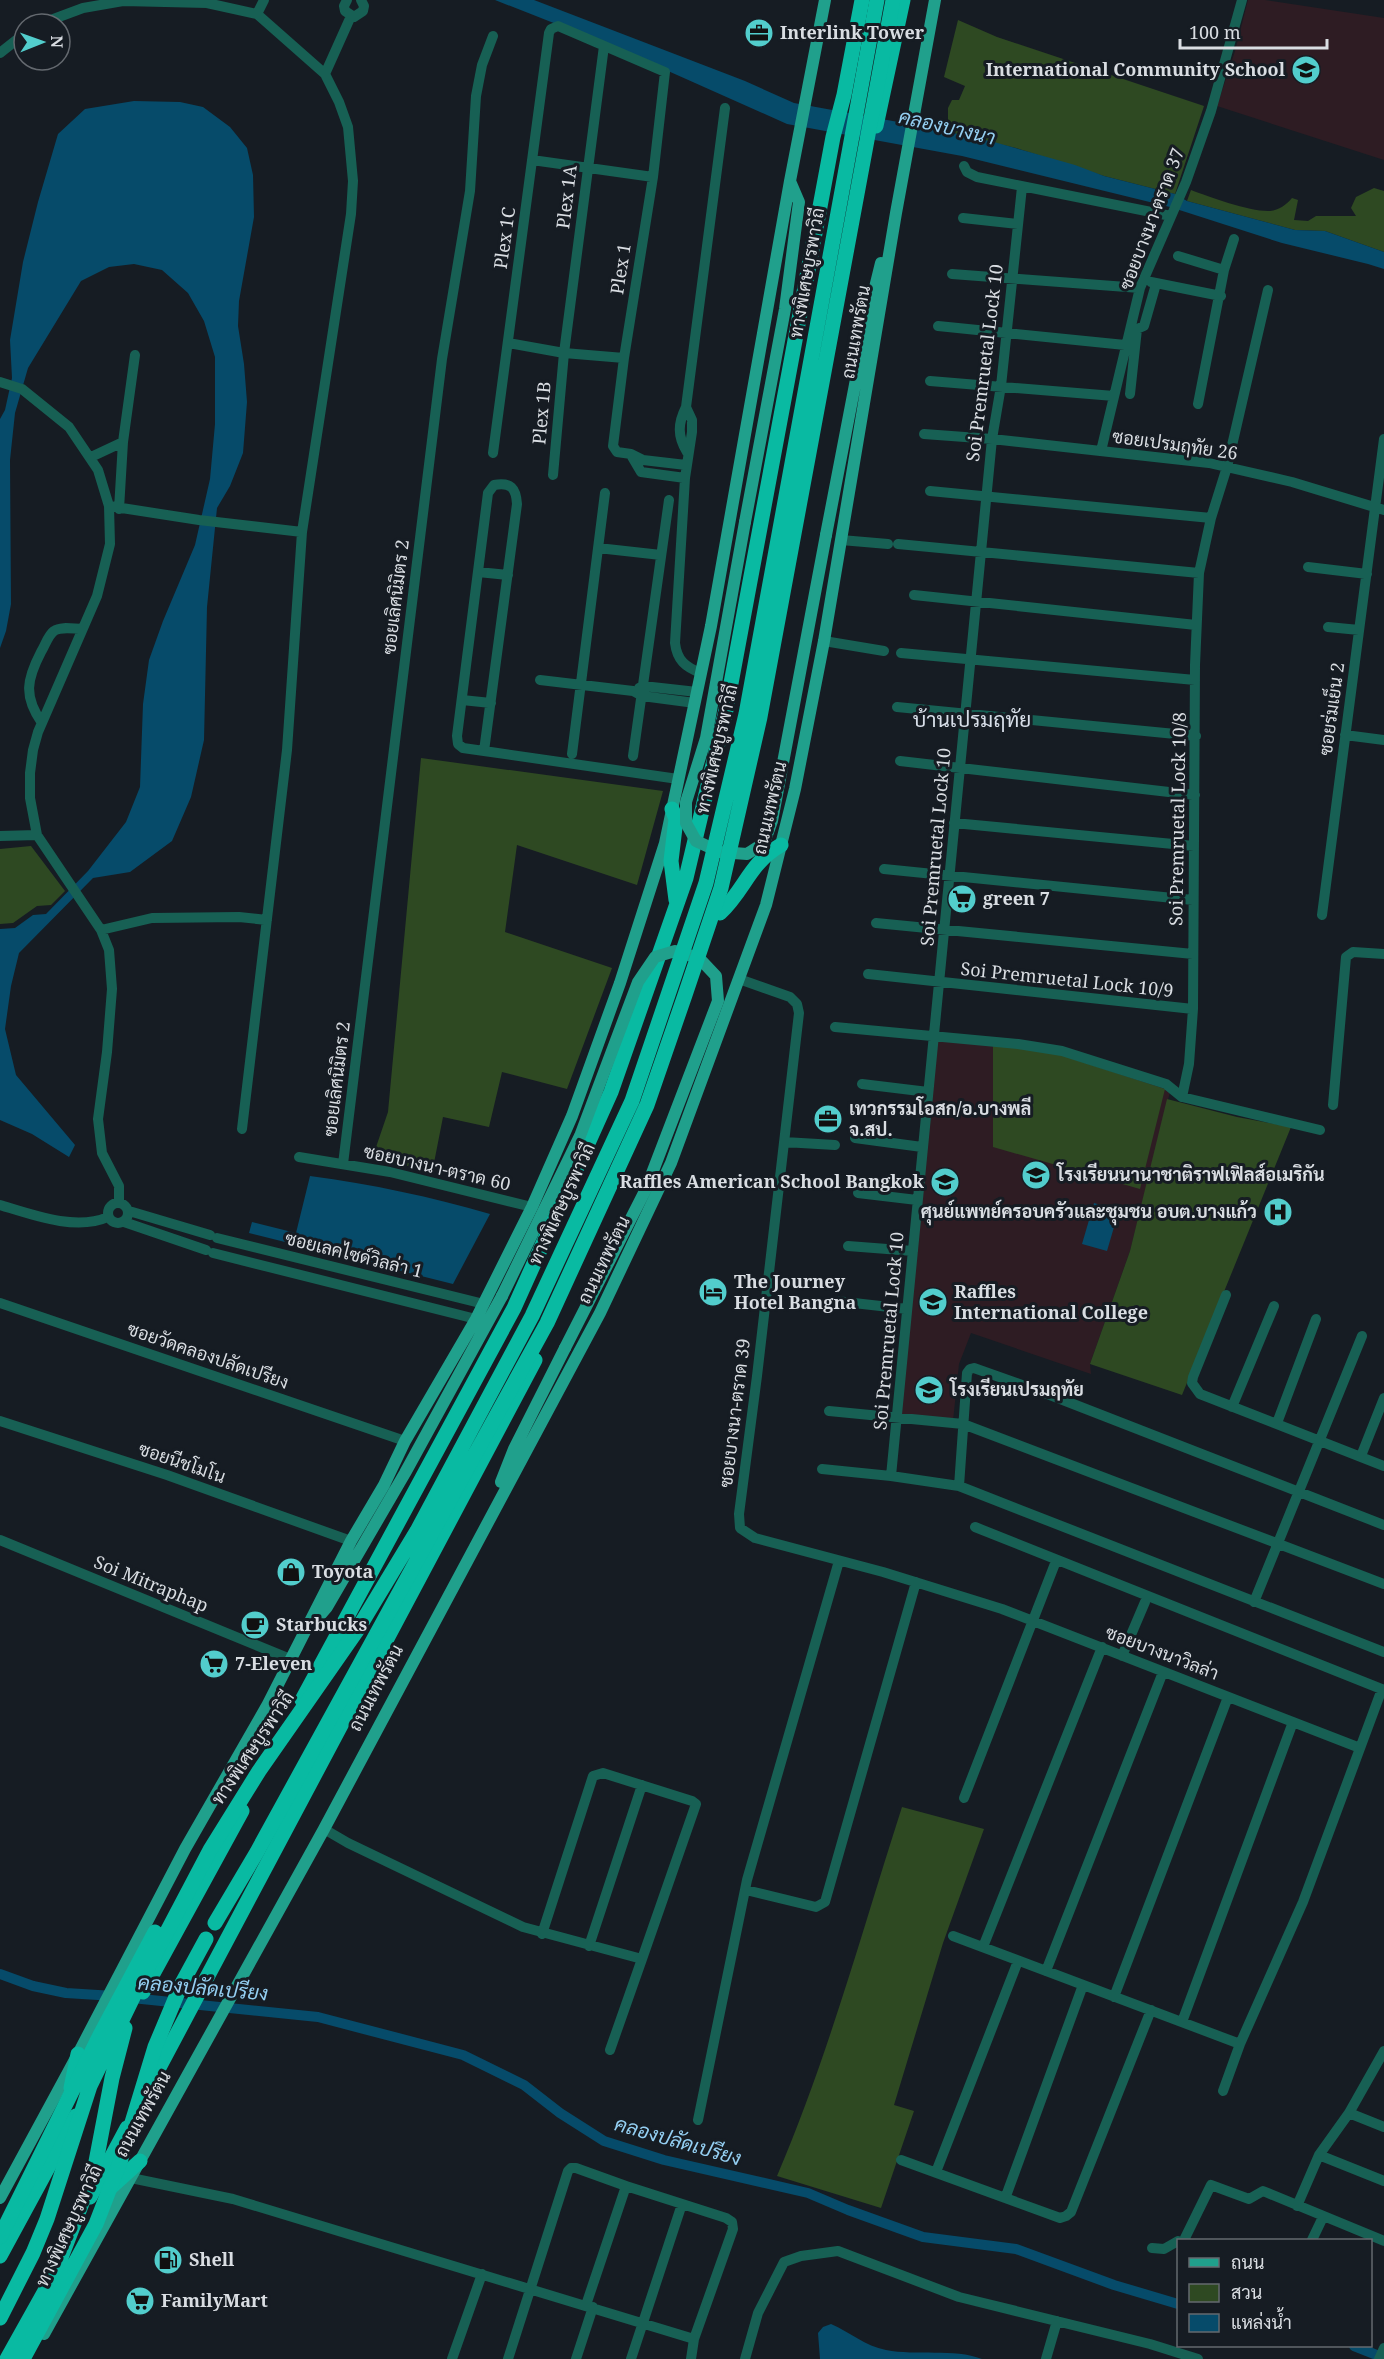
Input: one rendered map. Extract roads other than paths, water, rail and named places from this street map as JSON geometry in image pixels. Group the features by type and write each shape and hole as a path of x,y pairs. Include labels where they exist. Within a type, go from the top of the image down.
{"highway":[{"path":"0,2256 129,2019 142,1987 514,1308 611,1092 686,878 726,710 833,137 844,95 862,0"},
{"path":"0,2237 100,2035 202,1846 251,1766 348,1627 409,1526 523,1311 623,1097 663,987 697,881 736,712 868,0"},
{"name":"ทางพิเศษบูรพาวิถี","path":"0,2318 33,2253 47,2219 90,2086 216,1840 259,1771 356,1632 417,1531 531,1316 632,1101 706,884 746,714 878,0"},
{"name":"ทางพิเศษบูรพาวิถี","path":"215,1923 257,1852 547,1323 647,1106 721,888 760,717 893,0"},
{"name":"ถนนเทพรัตน","path":"0,2359 81,2214 554,1325 653,1108 728,890 768,707 872,146 903,0"},
{"path":"672,810 676,819 671,861 676,906"},
{"path":"720,913 760,860 781,845"},
{"name":"ทางพิเศษบูรพาวิถี","path":"23,2359 96,2224 120,2162 155,2047 181,1985 206,1939"},
{"path":"8,2359 55,2273 94,2172 116,2061 142,1987"},
{"path":"56,2153 78,2054"},
{"path":"81,2214 140,2161"}],"main road":[{"path":"0,2198 185,1849 242,1751 351,1540 476,1319 532,1207 572,1116 620,983 664,843 672,810 701,673 825,0"},
{"name":"ถนนเทพรัตน","path":"32,2359 324,1828 600,1312 671,1163 766,905 806,739 935,0"},
{"path":"790,181 799,202 785,309 706,738 686,802 686,823 696,841 720,852 747,854 764,843 772,821 871,302 897,213"},
{"path":"301,1638 333,1596 405,1473 502,1296 580,1136 638,982 654,957 675,951 699,958 716,976 718,1001 646,1189 514,1449 488,1519"}],"street":[{"path":"257,14 264,0"},
{"path":"347,0 344,9 351,16"},
{"path":"351,16 359,15 363,11 364,6 361,0"},
{"name":"ซอยบางนา-ตราด 37","path":"1101,452 1125,345 1143,284 1183,192 1210,111 1242,0"},
{"path":"72,12 123,1 207,3 257,14 325,74 348,127 353,181 351,214 302,532 288,738 242,1129"},
{"path":"325,74 351,16"},
{"name":"Plex 1C","path":"493,453 549,33 558,26 604,46"},
{"name":"ซอยเลิศนิมิตร 2","path":"343,1164 442,359 470,191 476,96 482,65 494,36"},
{"path":"0,53 5,46"},
{"name":"Plex 1","path":"604,46 664,70 666,76 613,446 617,452 631,454"},
{"name":"Plex 1A","path":"564,353 604,46"},
{"path":"687,452 679,440 680,419 686,407 724,108"},
{"path":"532,160 652,177"},
{"path":"964,166 967,172 977,177 1172,214"},
{"name":"Soi Premruetal Lock 10","path":"891,1476 986,498 992,439 1001,386 1022,187"},
{"path":"963,218 1018,224"},
{"path":"1198,404 1221,296 1224,270 1234,239"},
{"path":"1178,256 1224,270"},
{"path":"952,274 1156,284 1221,296"},
{"path":"1130,394 1137,329 1144,326 1156,284"},
{"name":"Soi Premruetal Lock 10/8","path":"1182,1097 1190,1064 1193,1009 1195,680 1199,573 1211,518 1227,467 1268,290"},
{"path":"938,326 1125,345"},
{"path":"508,343 564,353 624,358"},
{"name":"Plex 1B","path":"554,476 564,353"},
{"path":"0,1205 72,1222 97,1222 108,1217 108,1210 112,1204 119,1202 119,1186 102,1154 98,1119 112,989 109,950 101,930 81,898 37,835 30,798 30,773 33,750 42,723 97,596 110,544 135,355"},
{"path":"930,381 1114,396"},
{"path":"0,382 26,392 69,427 98,470 114,507"},
{"path":"686,407 692,420 692,432 687,452 675,643 676,654 682,663 701,673"},
{"path":"680,432 692,432"},
{"name":"ซอยเปรมฤทัย 26","path":"924,434 992,439 1202,462 1292,482 1380,508"},
{"name":"ซอยร่มเย็น 2","path":"1322,915 1359,630 1380,508 1384,439"},
{"path":"90,457 123,442"},
{"path":"631,454 641,472 685,478"},
{"path":"631,454 643,460 686,465"},
{"path":"484,751 508,575 516,493 512,486 504,483 494,485 488,493 457,736 458,744 464,748 484,751 678,779"},
{"path":"930,491 1211,518"},
{"path":"572,754 605,493"},
{"path":"633,756 640,691 669,500"},
{"path":"114,507 302,532"},
{"path":"841,540 981,551 1199,573"},
{"path":"598,548 662,555"},
{"path":"1308,567 1367,574"},
{"path":"478,572 508,575"},
{"path":"914,595 1196,625"},
{"path":"1328,627 1359,630"},
{"path":"42,723 30,700 28,684 32,670 55,630 82,629"},
{"path":"824,641 884,651"},
{"path":"901,653 1195,680"},
{"path":"540,680 696,698"},
{"path":"462,700 491,703"},
{"path":"897,707 1196,736"},
{"path":"1345,735 1384,740"},
{"path":"900,760 1195,795"},
{"path":"954,823 1194,846"},
{"path":"0,836 37,835"},
{"path":"884,869 1193,900"},
{"path":"101,930 152,918 238,917 267,920"},
{"path":"876,923 1192,954"},
{"path":"1333,1105 1346,957 1353,952 1384,954"},
{"name":"Soi Premruetal Lock 10/9","path":"868,974 1193,1009"},
{"name":"ซอยบางนา-ตราด 39","path":"739,979 790,998 797,1004 799,1013 738,1521 740,1528 755,1538 950,1593"},
{"path":"835,1027 1018,1044 1062,1051 1166,1084 1182,1097 1320,1130"},
{"path":"862,1084 928,1092"},
{"path":"855,1138 922,1147"},
{"path":"784,1142 835,1145"},
{"name":"ซอยบางนา-ตราด 60","path":"299,1157 439,1183 532,1207"},
{"path":"858,1193 917,1200"},
{"name":"ซอยเลคไซด์วิลล่า 1","path":"119,1202 129,1211 209,1235 483,1304"},
{"path":"124,1222 129,1211"},
{"name":"ซอยเลคไซด์วิลล่า 1","path":"108,1217 118,1223 124,1222 209,1251 476,1319"},
{"path":"195,1246 209,1235"},
{"path":"848,1246 913,1251"},
{"path":"1226,1295 1193,1377 1192,1383 1200,1394 1384,1466"},
{"path":"836,1301 907,1309"},
{"name":"ซอยวัดคลองปลัดเปรียง","path":"0,1303 405,1441"},
{"path":"1232,1407 1274,1306"},
{"path":"1277,1423 1316,1319"},
{"path":"1254,1602 1362,1335"},
{"path":"959,1486 967,1373 970,1369 980,1368 1384,1525"},
{"path":"1361,1456 1384,1398"},
{"path":"829,1411 963,1424 1384,1584"},
{"name":"ซอยนีชโมโน","path":"0,1421 167,1475 351,1540"},
{"path":"822,1469 959,1486 1384,1652"},
{"path":"975,1527 1383,1690 1303,1902 1240,2044 1223,2091"},
{"name":"Soi Mitraphap","path":"0,1540 291,1659"},
{"path":"698,2120 746,1890 839,1561"},
{"path":"964,1798 1056,1561"},
{"path":"746,1890 816,1907 825,1902 916,1582"},
{"name":"ซอยบางนาวิลล่า","path":"950,1593 1102,1647 1360,1748"},
{"path":"1122,1656 1145,1602"},
{"path":"983,1947 1102,1647"},
{"path":"1046,1971 1163,1672"},
{"path":"1114,1997 1228,1697"},
{"path":"1182,2022 1293,1722"},
{"path":"542,1934 593,1776 603,1773 696,1804 610,2050"},
{"path":"589,1946 642,1785"},
{"path":"324,1828 348,1843 523,1927 542,1934 642,1959"},
{"path":"953,1936 1240,2044"},
{"path":"936,2172 1018,1960"},
{"path":"1006,2196 1083,1985"},
{"path":"901,2160 1006,2196 1060,2218 1066,2216 1071,2212 1151,2010"},
{"path":"1297,2206 1319,2155 1379,2069 1384,2051"},
{"path":"1349,2113 1384,2127"},
{"path":"1319,2155 1384,2181"},
{"path":"508,2359 568,2171 571,2168 726,2218 732,2222 733,2229 694,2339 691,2359"},
{"path":"131,2178 234,2199 643,2321 694,2339"},
{"path":"1184,2239 1211,2185 1249,2199 1263,2192 1384,2241"},
{"path":"576,2359 626,2186"},
{"path":"630,2359 682,2204"},
{"path":"1313,2239 1323,2217"},
{"path":"1152,2248 1164,2249 1177,2243"},
{"path":"746,2359 758,2313 784,2262 801,2256 838,2251 959,2297 1198,2359"},
{"path":"452,2359 482,2274"},
{"path":"1046,2359 1057,2321"}],"water":[{"path":"495,0 534,0 745,81 794,103 994,142 1075,165 1104,176 1175,194 1187,201 1295,230 1325,231 1384,252 1384,269 1282,243 1170,207 962,156 787,124 612,46"},
{"path":"134,101 180,102 203,107 230,127 247,148 253,175 254,217 239,301 238,326 247,402 243,453 230,486 217,508 207,607 204,740 191,797 172,841 130,872 93,878 19,953 11,986 5,1029 16,1075 75,1145 69,1157 32,1134 0,1120 0,929 15,928 33,915 46,914 88,871 126,822 140,787 143,704 149,660 195,545 210,479 215,424 215,357 204,321 188,293 162,270 134,264 109,267 81,281 28,368 15,413 10,460 11,604 0,648 0,419 5,410 12,378 10,340 23,262 58,134 85,109"},
{"path":"310,1176 401,1192 490,1214 453,1284 249,1233 252,1222 296,1233"},
{"path":"1094,1203 1119,1210 1107,1251 1082,1244"},
{"path":"831,2324 871,2345 886,2350 959,2354 982,2359 820,2359 818,2333 823,2327"}],"waterway":[{"name":"คลองปลัดเปรียง","path":"0,1974 33,1986 66,1993 114,1996"},
{"name":"คลองปลัดเปรียง","path":"132,1998 318,2017 463,2055 524,2085 560,2113 604,2141 664,2160 808,2193 923,2237 1016,2249 1114,2285 1177,2304"},
{"name":"คลองปลัดเปรียง","path":"1356,2347 1384,2358"}],"place":[{"name":"Interlink Tower","path":"759,33"},
{"name":"International Community School","path":"1306,70"},
{"name":"green 7","path":"962,899"},
{"name":"เทวกรรมโอสก/อ.บางพลี จ.สป.","path":"828,1119"},
{"name":"โรงเรียนนานาชาติราฟเฟิลส์อเมริกัน","path":"1036,1175"},
{"name":"Raffles American School Bangkok","path":"945,1182"},
{"name":"ศุนย์แพทย์ครอบครัวและชุมชน อบต.บางแก้ว","path":"1278,1212"},
{"name":"The Journey Hotel Bangna","path":"713,1292"},
{"name":"Raffles International College","path":"933,1302"},
{"name":"โรงเรียนเปรมฤทัย","path":"929,1390"},
{"name":"Toyota","path":"291,1572"},
{"name":"Starbucks","path":"255,1625"},
{"name":"7-Eleven","path":"214,1664"},
{"name":"Shell","path":"168,2260"},
{"name":"FamilyMart","path":"140,2301"}],"district":[{"name":"บ้านเปรมฤทัย","path":"972,720"}],"water label":[{"name":"คลองบางนา","path":"947,127"}]}
